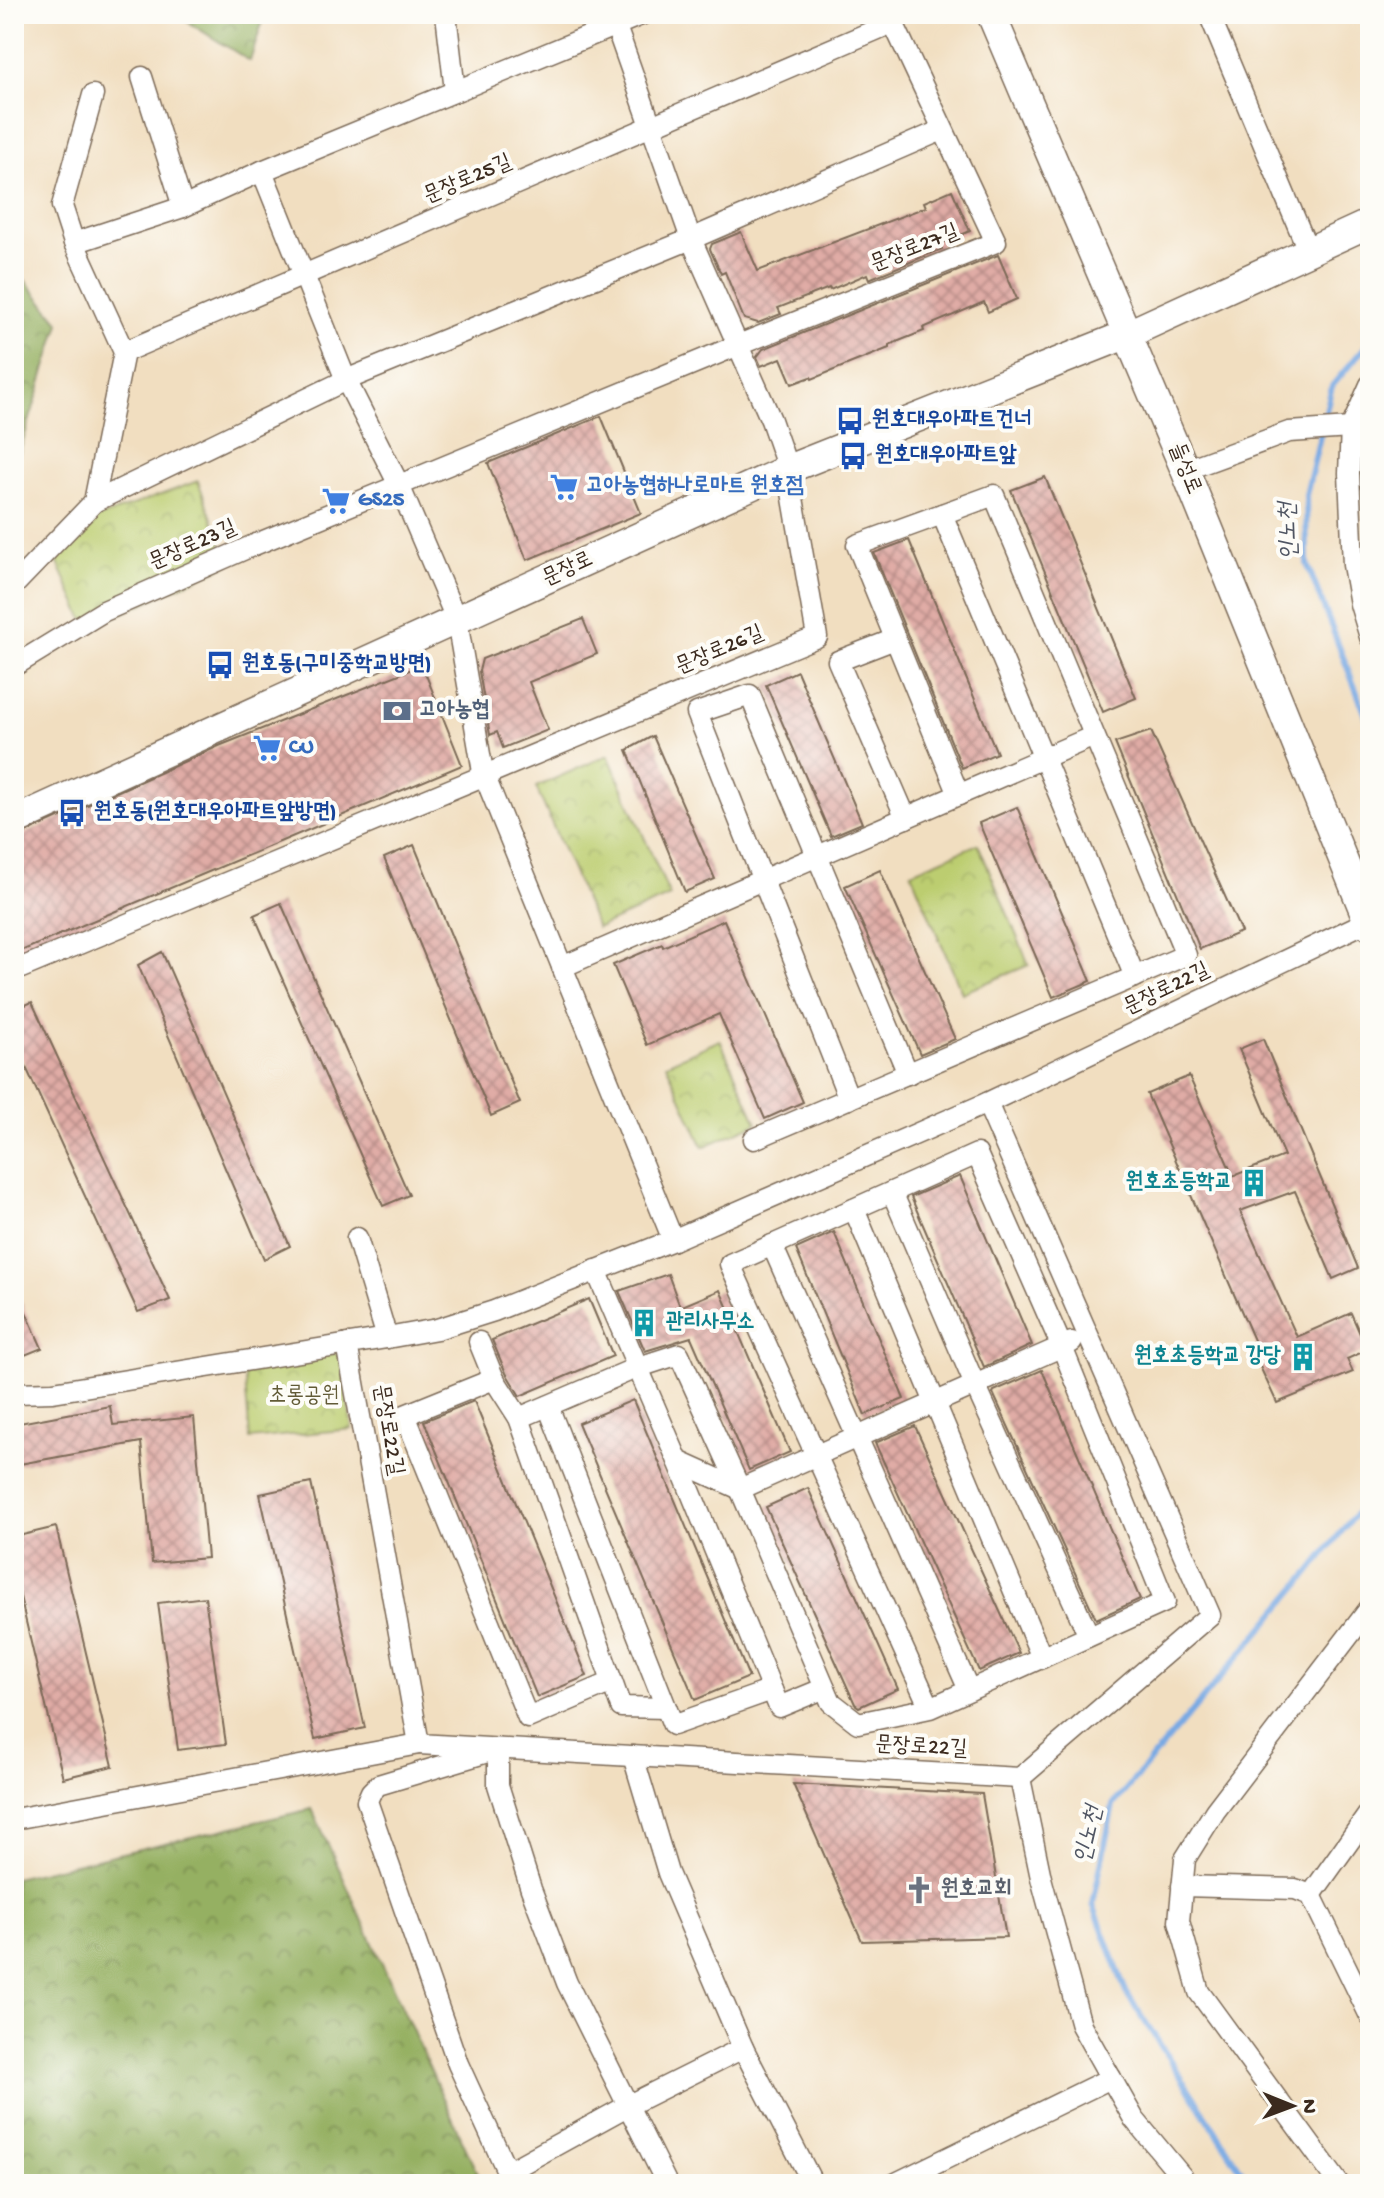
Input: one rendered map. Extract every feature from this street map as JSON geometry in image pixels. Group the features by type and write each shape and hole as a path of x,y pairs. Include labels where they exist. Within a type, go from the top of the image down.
{"street":[{"path":"446,14 455,91"},
{"path":"74,243 183,207 614,20 643,14"},
{"name":"들성로","path":"991,14 1185,470 1369,924"},
{"path":"1209,14 1308,250"},
{"name":"문장로27길","path":"650,128 891,19 996,242 736,346"},
{"path":"614,20 691,239 771,420 788,469"},
{"path":"142,77 183,207"},
{"path":"93,95 62,206 74,243 124,352 94,502"},
{"name":"문장로25길","path":"305,276 650,128"},
{"path":"14,585 94,502 346,380 691,239 942,130"},
{"path":"262,171 346,380 399,485 457,621 485,775 673,1240"},
{"name":"문장로","path":"17,813 457,621 788,469 1128,334 1370,223"},
{"path":"124,352 305,276"},
{"path":"399,485 736,346"},
{"path":"1370,385 1343,428 1353,565 1370,637"},
{"path":"1185,470 1289,432 1343,428"},
{"name":"문장로26길","path":"485,775 817,637 788,469"},
{"name":"문장로23길","path":"14,666 104,611 399,485"},
{"path":"754,1139 1186,955 994,495 857,545 959,795"},
{"path":"942,514 1135,977"},
{"path":"895,639 838,661 906,818"},
{"path":"849,1099 697,713 750,695 908,1074"},
{"path":"562,967 1094,736"},
{"path":"14,971 485,775"},
{"name":"문장로22길","path":"14,1393 53,1392 387,1338 437,1329 494,1311 673,1240 987,1103 1369,924"},
{"path":"987,1103 1210,1615 1020,1778 1041,1878 1081,2025 1134,2119 1185,2183"},
{"path":"519,1418 636,1368 679,1354 831,1702 858,1723 930,1708 1165,1602 1062,1347 977,1154 730,1264 930,1708"},
{"path":"892,1192 975,1385 1089,1636"},
{"path":"854,1209 1042,1658"},
{"path":"357,1238 387,1338"},
{"path":"772,1245 969,1690"},
{"path":"596,1270 779,1707 825,1688"},
{"path":"678,1461 740,1489 1088,1335"},
{"path":"479,1342 494,1379 519,1418 621,1707 666,1708"},
{"name":"문장로22길","path":"347,1344 419,1744 1020,1778"},
{"path":"494,1379 405,1415 528,1718 612,1682"},
{"path":"548,1406 673,1725 772,1690"},
{"path":"1339,2184 1199,1992 1179,1921 1185,1859 1215,1811 1370,1608"},
{"path":"14,1819 419,1744"},
{"path":"667,2184 629,2105 567,1983 531,1889 498,1785 498,1749 378,1785 371,1792 367,1801 458,2064 510,2178 629,2105 743,2048"},
{"path":"633,1756 668,1873 743,2048 813,2184"},
{"path":"1311,1895 1370,1812"},
{"path":"1182,1886 1295,1889 1311,1895 1370,2016"},
{"path":"894,2184 1111,2078"}],"green space":[{"path":"175,14 265,14 250,61"},
{"path":"14,267 60,323 14,470"},
{"path":"198,481 229,564 88,629 52,550 73,527"},
{"path":"608,755 670,896 597,928 536,787"},
{"path":"978,844 1029,965 962,993 911,872"},
{"path":"720,1040 757,1123 703,1147 666,1064"},
{"name":"초롱공원","path":"341,1352 352,1429 250,1439 244,1370"},
{"path":"312,1809 482,2184 14,2184 14,1878"}],"building":[{"path":"952,190 970,231 940,244 942,249 869,279 867,274 778,308 781,314 758,323 744,319 725,272 721,274 710,249 712,244 741,232 758,271 926,207 924,202"},
{"path":"998,255 1017,299 988,312 984,302 923,328 924,331 889,345 889,348 812,379 792,384 781,358 761,366 757,357 763,349"},
{"name":"고아농협하나로마트 원호점","path":"601,416 641,513 527,560 488,463"},
{"path":"1045,477 1136,698 1103,712 1011,490"},
{"path":"909,540 997,753 962,768 874,553"},
{"path":"583,619 597,654 529,682 548,730 503,748 497,732 490,735 479,671 482,659"},
{"path":"422,665 462,765 14,954 14,838 219,746"},
{"path":"797,671 862,823 831,836 766,685"},
{"path":"1151,731 1241,932 1200,949 1115,743"},
{"path":"653,736 715,879 685,892 627,750"},
{"path":"1017,807 1091,981 1053,997 979,823"},
{"path":"414,845 520,1103 491,1116 384,858"},
{"path":"880,870 955,1039 920,1054 845,886"},
{"path":"281,903 409,1195 383,1206 254,915"},
{"path":"724,920 803,1102 765,1119 719,1014 647,1045 613,965"},
{"path":"162,952 290,1246 264,1259 138,965"},
{"path":"32,1002 170,1300 138,1312 14,1041 14,1010"},
{"name":"원호초등학교","path":"1263,1039 1358,1268 1333,1279 1295,1191 1240,1211 1297,1337 1351,1313 1367,1350 1347,1359 1353,1372 1277,1403 1255,1356 1260,1354 1147,1094 1189,1076 1233,1176 1284,1156 1239,1049"},
{"path":"960,1176 1032,1345 984,1367 911,1197"},
{"path":"834,1232 904,1399 865,1415 796,1249"},
{"path":"668,1274 680,1307 720,1290 790,1452 749,1470 691,1337 645,1351 619,1291"},
{"path":"14,1285 42,1348 20,1357 14,1343"},
{"path":"589,1299 613,1356 520,1396 492,1340"},
{"path":"1042,1370 1140,1599 1096,1619 993,1393"},
{"path":"633,1400 749,1677 695,1700 578,1423"},
{"path":"474,1401 587,1676 537,1697 424,1421"},
{"path":"110,1406 113,1425 194,1417 207,1558 152,1563 141,1442 14,1465 14,1424"},
{"path":"915,1426 1019,1653 979,1671 875,1443"},
{"path":"311,1483 365,1728 315,1739 260,1494"},
{"path":"808,1488 898,1689 859,1707 766,1507"},
{"path":"56,1527 113,1766 63,1778 14,1571 14,1537"},
{"path":"205,1597 226,1744 178,1750 158,1603"},
{"name":"원호교회","path":"793,1784 982,1794 1006,1937 862,1941"}],"waterway":[{"name":"인노천","path":"1370,341 1332,386 1306,495 1307,564 1370,726"},
{"name":"인노천","path":"1250,2184 1126,1992 1093,1904 1113,1805 1310,1572 1370,1495"}],"place":[{"name":"원호대우아파트건너","path":"850,421"},
{"name":"원호대우아파트앞","path":"853,456"},
{"name":"고아농협하나로마트 원호점","path":"564,487"},
{"name":"GS25","path":"336,501"},
{"name":"원호동(구미중학교방면)","path":"220,665"},
{"name":"고아농협","path":"397,711"},
{"name":"CU","path":"267,748"},
{"name":"원호동(원호대우아파트앞방면)","path":"72,813"},
{"name":"원호초등학교","path":"1254,1183"},
{"name":"관리사무소","path":"644,1323"},
{"name":"원호초등학교 강당","path":"1303,1357"},
{"name":"원호교회","path":"919,1890"}]}
